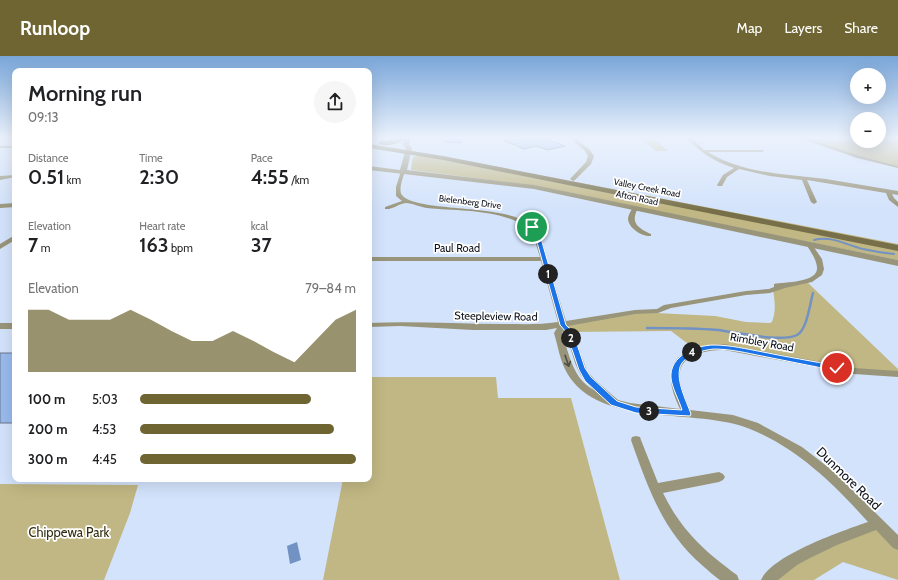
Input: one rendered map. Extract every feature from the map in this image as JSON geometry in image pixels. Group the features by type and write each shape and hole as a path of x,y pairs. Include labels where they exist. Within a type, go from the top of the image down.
{"main road":[{"name":"Valley Creek Road","path":"476,161 898,248"},
{"name":"Valley Creek Road","path":"481,161 898,242"}],"street":[{"path":"387,208 406,201 398,192 406,161"},
{"path":"573,179 589,161"},
{"path":"721,161 738,168 768,174 804,178 898,193"},
{"path":"876,161 898,167"},
{"name":"Afton Road","path":"372,168 527,186 898,263"},
{"path":"720,185 725,176 738,168"},
{"path":"0,178 12,176"},
{"path":"804,178 814,202"},
{"path":"889,192 891,199 898,204"},
{"name":"Bielenberg Drive","path":"406,201 501,214 530,226 536,234 563,325"},
{"path":"0,206 12,205"},
{"path":"635,208 631,216 632,222 638,230 649,236"},
{"path":"0,247 12,239"},
{"path":"0,242 8,242"},
{"name":"Steepleview Road","path":"372,325 542,327 563,325 638,312 656,311 668,307 755,292 772,291 782,286 809,281 819,275 821,270 820,265 809,244"},
{"name":"Paul Road","path":"372,259 544,259"},
{"name":"Dunmore Road","path":"563,325 558,333 571,374 585,390 597,398 636,410 729,419 752,425 805,455 829,474 898,544"},
{"path":"0,326 12,326"},
{"name":"Rimbley Road","path":"687,414 675,378 676,367 679,361 689,353 705,348 714,347 735,349 854,371 898,374"},
{"path":"636,440 666,513 688,544 701,557 732,580"},
{"path":"656,489 719,477"},
{"path":"768,580 780,568 796,557 814,548 877,524"}],"green space":[{"path":"412,161 452,161 898,250 898,260 522,184 411,169"},
{"path":"469,161 898,244 898,246"},
{"path":"881,161 898,161 898,166"},
{"path":"807,282 898,369 898,374 880,374 735,349 696,350 671,331 569,332 563,325 637,312 715,316 746,322 770,323 772,322 775,310 773,290"},
{"path":"372,377 496,377 498,398 571,398 620,580 323,580 342,482 372,482"},
{"name":"Chippewa Park","path":"0,484 138,485 130,513 104,580 0,580"},
{"path":"877,524 898,544 898,580 843,562 814,580 768,580 780,568"}],"water":[{"path":"297,542 301,560 290,564 287,546"}],"building":[{"path":"0,353 12,353 12,423 0,423"}],"waterway":[{"path":"814,240 826,239 838,241 863,249 894,254"},
{"path":"647,328 709,329 758,336 780,338 790,337 797,335 803,328 808,316 813,293"}],"route":[{"path":"532,227 537,235 563,325 569,332 581,369 585,376 604,392 614,403 636,410 687,414 676,383 676,367 679,361 689,353 705,348 714,347 735,349 837,368"}]}
